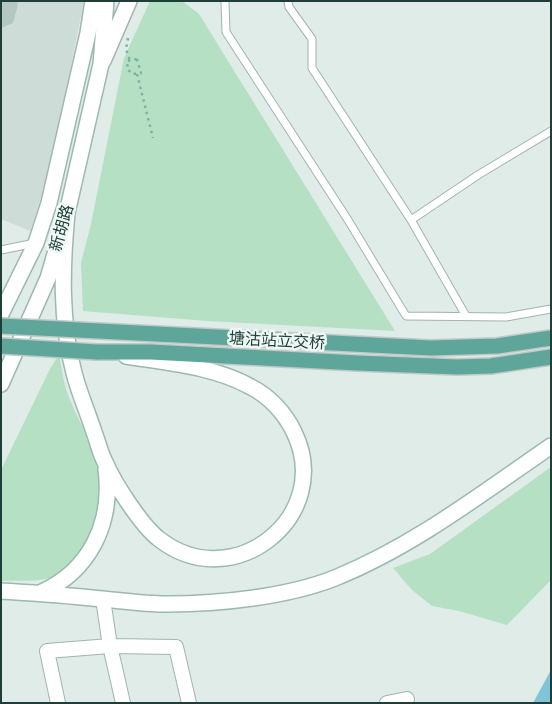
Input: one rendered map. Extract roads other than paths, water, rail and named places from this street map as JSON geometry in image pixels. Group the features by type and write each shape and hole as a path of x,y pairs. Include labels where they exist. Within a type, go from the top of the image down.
{"main road":[{"path":"101,64 129,1"},
{"path":"96,3 101,64"},
{"name":"新胡路","path":"1,314 36,243 49,203 96,3"},
{"name":"新胡路","path":"1,384 48,278 67,213 101,64"},
{"path":"67,213 63,276 63,305 67,343 74,374 105,462 120,489 157,538 184,554 201,558 230,557 254,550 273,537 293,512 298,500 303,475 301,450 291,425 283,414 265,396 252,387 206,369 97,352"},
{"name":"塘沽站立交桥","path":"1,326 431,348 497,346 551,338"},
{"name":"塘沽站立交桥","path":"1,346 413,366 491,366 551,357"},
{"path":"1,592 167,604 234,600 294,590 333,578 370,562 417,537 462,509 551,446"},
{"path":"38,594 55,586 76,570 87,556 96,539 104,518 107,503 108,484 105,462"}],"street":[{"path":"103,599 110,646 123,703"},
{"path":"58,703 47,651 110,646 176,647 189,703"},
{"path":"387,703 407,699"}],"lane":[{"path":"225,1 226,32 348,220 406,316 506,317 551,309"},
{"path":"288,1 289,7 312,39 312,68 411,220 466,316"},
{"path":"411,220 478,175 551,131"},
{"path":"1,250 36,243"}],"water":[{"path":"551,670 551,703 533,703"}]}
